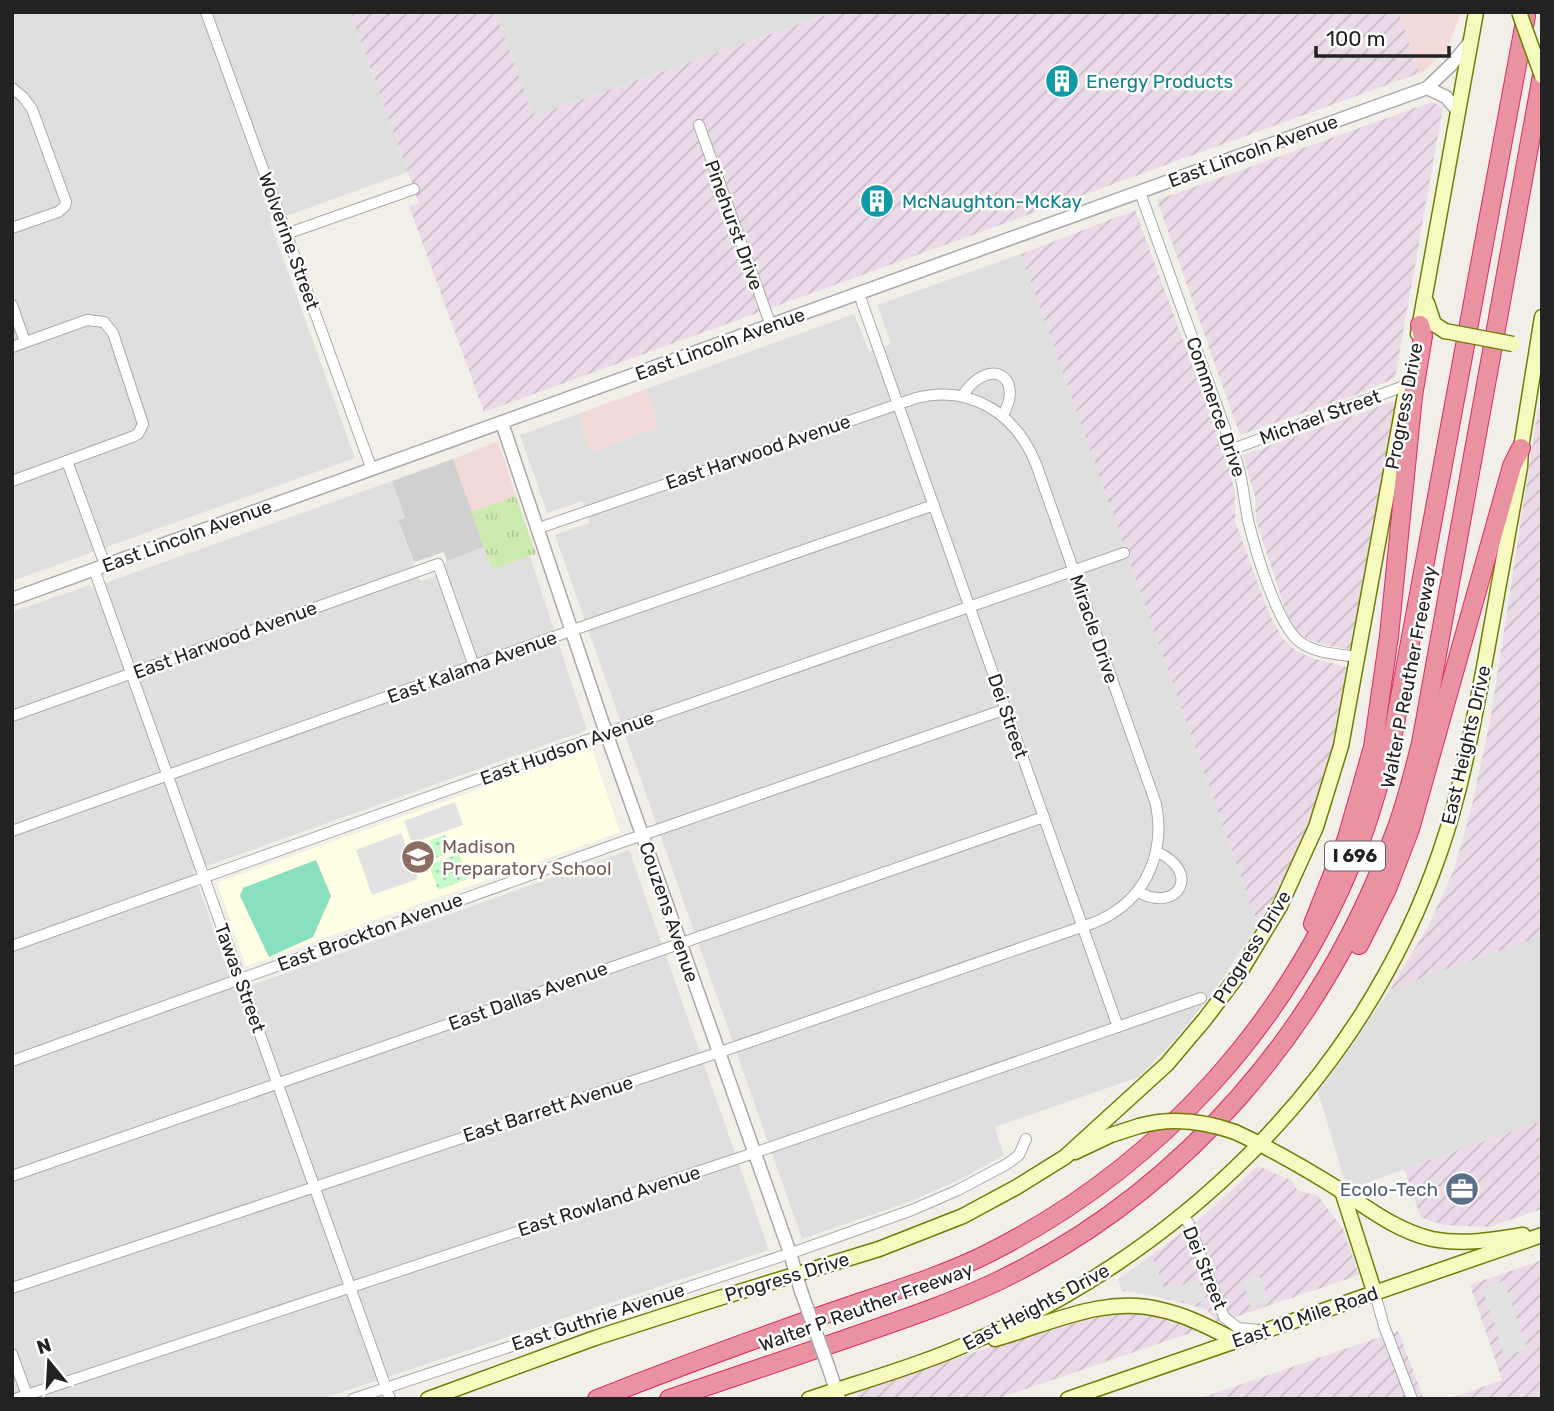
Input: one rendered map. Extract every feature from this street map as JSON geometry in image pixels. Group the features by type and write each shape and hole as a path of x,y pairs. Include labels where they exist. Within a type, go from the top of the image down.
{"highway":[{"name":"Walter P Reuther Freeway","path":"597,1399 699,1358 943,1273 997,1248 1073,1204 1126,1165 1192,1106 1268,1017 1306,956 1341,888 1372,809 1394,729 1526,12"},
{"name":"Walter P Reuther Freeway","path":"669,1399 940,1306 997,1281 1069,1241 1136,1195 1205,1134 1262,1071 1314,999 1348,941 1371,894 1395,835 1421,743 1542,76"},
{"path":"1306,956 1310,933 1347,838 1373,747 1389,636 1413,396 1423,336 1420,325"},
{"path":"1314,999 1358,946 1387,889 1403,849 1433,753 1512,466 1521,448"}],"main road":[{"name":"Progress Drive","path":"428,1399 595,1338 879,1249 963,1216 1065,1157 1167,1064 1220,1000 1264,934 1293,879 1323,807 1341,746 1476,12"},
{"path":"1519,12 1542,76"},
{"path":"1426,295 1431,319 1437,327 1445,331 1538,348"},
{"name":"East Heights Drive","path":"809,1399 838,1394 953,1350 1038,1310 1119,1263 1183,1215 1260,1144 1300,1100 1355,1025 1405,936 1440,853 1464,769 1520,467 1542,317"},
{"path":"1065,1157 1111,1135 1155,1122 1183,1121 1210,1125 1235,1132 1260,1144 1342,1191 1389,1223 1412,1233 1434,1239 1479,1242 1542,1234"},
{"path":"1342,1191 1375,1294"},
{"name":"East 10 Mile Road","path":"1068,1399 1542,1234"},
{"path":"953,1350 1089,1309 1118,1306 1151,1307 1175,1313 1237,1341"}],"street":[{"name":"Wolverine Street","path":"206,12 372,470"},
{"name":"East Lincoln Avenue","path":"12,599 1427,88 1452,64 1471,40"},
{"path":"12,88 32,109 66,202 58,212 12,229"},
{"path":"1427,88 1446,97 1458,111"},
{"name":"Pinehurst Drive","path":"699,125 771,326"},
{"path":"286,234 414,189"},
{"name":"Commerce Drive","path":"1140,192 1233,449 1243,482 1251,534 1283,622 1306,646 1357,657"},
{"name":"Dei Street","path":"859,294 1118,1027"},
{"path":"12,305 25,342"},
{"path":"12,347 93,319 104,322 113,334 143,418 142,428 132,438 12,481"},
{"path":"962,396 977,378 984,374 997,374 1007,382 1010,393 1010,402 1003,415"},
{"name":"Michael Street","path":"1233,449 1407,385"},
{"name":"Miracle Drive","path":"898,404 932,395 962,396 985,404 1003,415 1018,430 1032,453 1074,570 1156,804 1159,824 1157,852 1149,875 1138,892 1115,913 1083,927"},
{"name":"East Harwood Avenue","path":"539,528 898,404"},
{"name":"Couzens Avenue","path":"502,424 642,835 838,1394"},
{"name":"Tawas Street","path":"67,461 131,674 390,1399"},
{"name":"East Kalama Avenue","path":"12,831 573,630 933,505"},
{"name":"East Hudson Avenue","path":"12,946 607,733 1124,553"},
{"name":"East Harwood Avenue","path":"12,716 438,564 474,666"},
{"name":"East Brockton Avenue","path":"12,1061 642,835 1006,709"},
{"name":"East Dallas Avenue","path":"12,1176 1044,817"},
{"path":"1138,892 1148,897 1164,899 1176,894 1181,885 1182,875 1178,866 1157,852"},
{"name":"East Barrett Avenue","path":"12,1288 719,1052 1083,927"},
{"name":"East Rowland Avenue","path":"15,1399 28,1397 754,1153 1201,998"},
{"name":"East Guthrie Avenue","path":"353,1399 892,1218 958,1190 1014,1159 1019,1155 1026,1139"},
{"name":"Dei Street","path":"1183,1215 1227,1321 1238,1328 1265,1331"},
{"path":"1375,1294 1384,1326 1412,1399"},
{"path":"12,1354 28,1397"}],"shaded area":[{"path":"12,12 350,12 408,172 270,222 355,458 12,581"},
{"path":"350,12 495,12 534,116 835,12 1398,12 1420,73 484,412 409,206 419,203"},
{"path":"495,12 835,12 534,116"},
{"path":"1398,12 1461,12 1446,51 1423,72 1420,73"},
{"path":"1432,102 1443,107 1395,378 1355,395 1240,435 1157,200"},
{"path":"1135,210 1228,462 1235,492 1235,521 1270,616 1283,639 1295,650 1311,658 1347,667 1349,673 1339,727 1311,823 1293,865 1258,925 1021,254"},
{"path":"1021,254 1258,925 1212,994 1173,1042 1139,1077 995,1127 1004,1155 963,1178 909,1202 802,1239 555,535 590,523 582,501 547,513 520,435 578,414 591,452 659,427 646,389 854,314 869,352 891,344 877,305"},
{"path":"646,389 659,427 591,452 578,414"},
{"path":"1542,399 1542,936 1390,989 1428,927 1454,870 1472,805 1491,716 1537,415"},
{"path":"1397,400 1354,650 1320,644 1307,639 1296,630 1288,618 1256,520 1255,497 1243,455"},
{"path":"498,441 516,496 471,512 453,459"},
{"path":"453,459 484,547 447,561 444,552 414,562 398,520 405,518 392,481"},
{"path":"392,481 405,518 398,521 420,581 435,576 447,561 484,547 492,569 530,556 587,730 193,871 235,991 629,850 769,1250 321,1399 12,1399 12,612 90,585 91,588"},
{"name":"Madison Preparatory School","path":"592,749 620,832 246,966 217,883"},
{"path":"455,802 463,825 412,843 404,821"},
{"path":"401,833 418,879 372,895 356,850"},
{"path":"1542,935 1542,1121 1357,1186 1344,1179 1318,1091 1390,989"},
{"path":"1542,1121 1542,1209 1488,1227 1444,1225 1421,1218 1404,1169"},
{"path":"1258,1166 1293,1181 1297,1190 1318,1196 1343,1229 1359,1275 1218,1323 1206,1309 1151,1295 1122,1291 1118,1280 1200,1219"},
{"path":"1152,1255 1165,1291 1198,1279 1206,1301 1194,1303 1123,1290 1120,1281"},
{"path":"1542,1260 1542,1399 1448,1399 1502,1380 1470,1285"},
{"path":"1260,1276 1269,1302 1251,1308 1243,1282"},
{"path":"1504,1281 1527,1349 1505,1356 1482,1288"},
{"path":"1109,1312 1152,1313 1199,1330 996,1399 858,1399 857,1395 863,1389 1085,1316"},
{"path":"1398,1331 1424,1399 1198,1399"}],"green space":[{"path":"516,496 536,554 492,569 471,512"},
{"path":"445,835 451,853 436,858 430,840"},
{"path":"459,854 468,879 438,890 429,865"},
{"path":"316,860 331,896 313,937 269,957 240,896 243,888"}],"place":[{"name":"Energy Products","path":"1062,81"},
{"name":"McNaughton-McKay","path":"877,201"},
{"name":"Madison Preparatory School","path":"418,857"},
{"name":"Ecolo-Tech","path":"1462,1189"}]}
